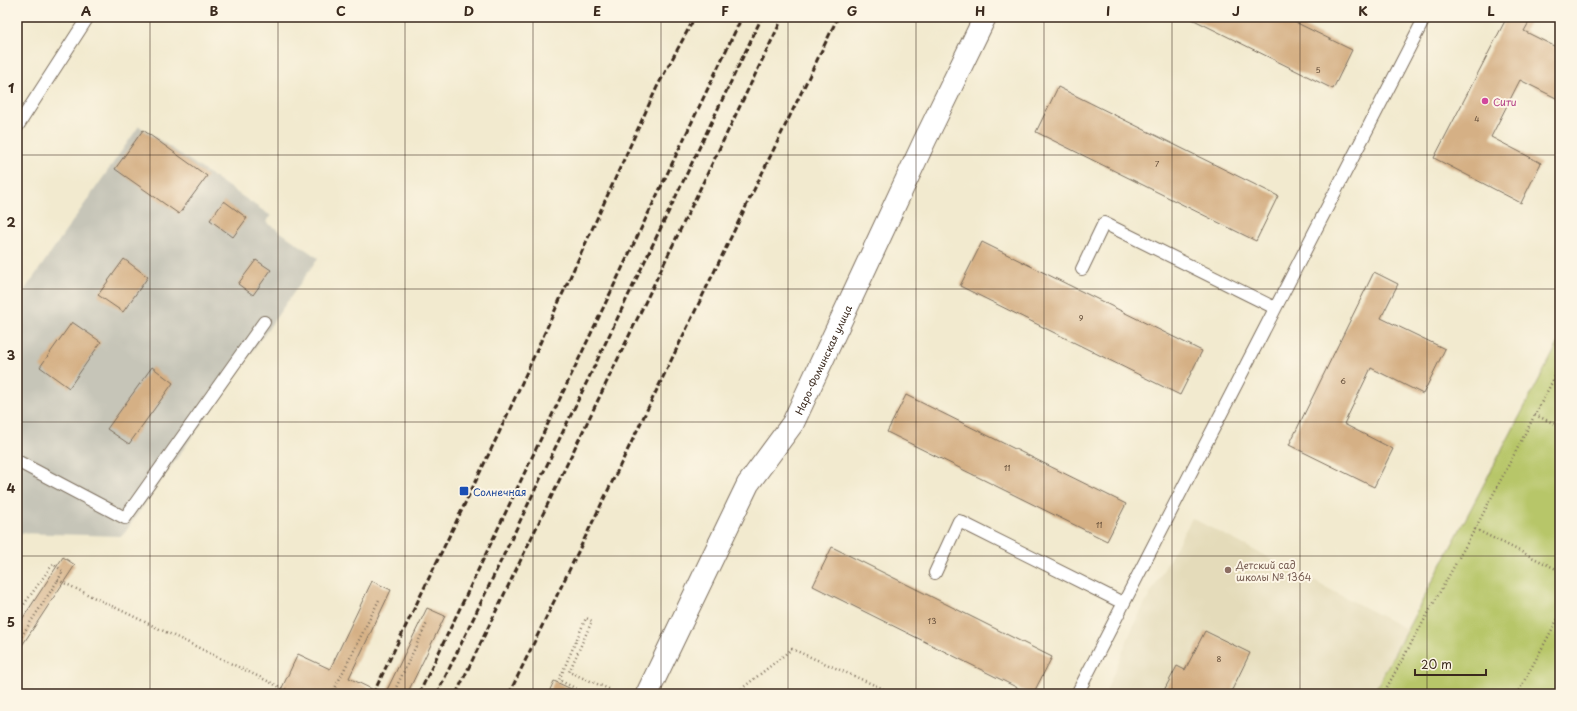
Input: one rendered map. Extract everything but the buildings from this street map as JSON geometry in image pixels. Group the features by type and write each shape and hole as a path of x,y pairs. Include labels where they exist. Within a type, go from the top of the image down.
{"street":[{"name":"Наро-Фоминская улица","path":"647,694 748,484 793,423 925,140 985,17"}],"lane":[{"path":"17,127 88,17"},
{"path":"1077,694 1425,17"},
{"path":"1082,269 1104,223 1275,308"},
{"path":"17,461 125,518 264,322"},
{"path":"934,573 959,521 1123,603"}],"path":[{"path":"1383,694 1475,529 1560,367"},
{"path":"1534,415 1560,426"},
{"path":"1475,529 1560,572"},
{"path":"17,614 53,564 63,571 17,643"},
{"path":"58,580 282,688 299,694"},
{"path":"332,694 380,598"},
{"path":"1517,694 1560,615"},
{"path":"587,694 559,680 586,618 592,621 569,672 609,689"},
{"path":"393,694 427,623"},
{"path":"735,694 792,649 896,694"}],"shaded area":[{"path":"139,126 271,216 266,222 318,258 122,536 17,533 17,301"},
{"name":"Детский сад школы № 1364","path":"1192,518 1408,630 1373,694 1105,694 1135,622"}],"green space":[{"path":"1560,340 1560,694 1373,694"}],"railway":[{"path":"373,694 498,435 657,87 695,17"},
{"path":"419,694 742,17"},
{"path":"437,694 762,17"},
{"path":"456,694 783,17"},
{"path":"509,694 838,17"}],"place":[{"name":"Сити","path":"1485,101"},
{"name":"Солнечная","path":"464,491"},
{"name":"Детский сад школы № 1364","path":"1228,570"}]}
